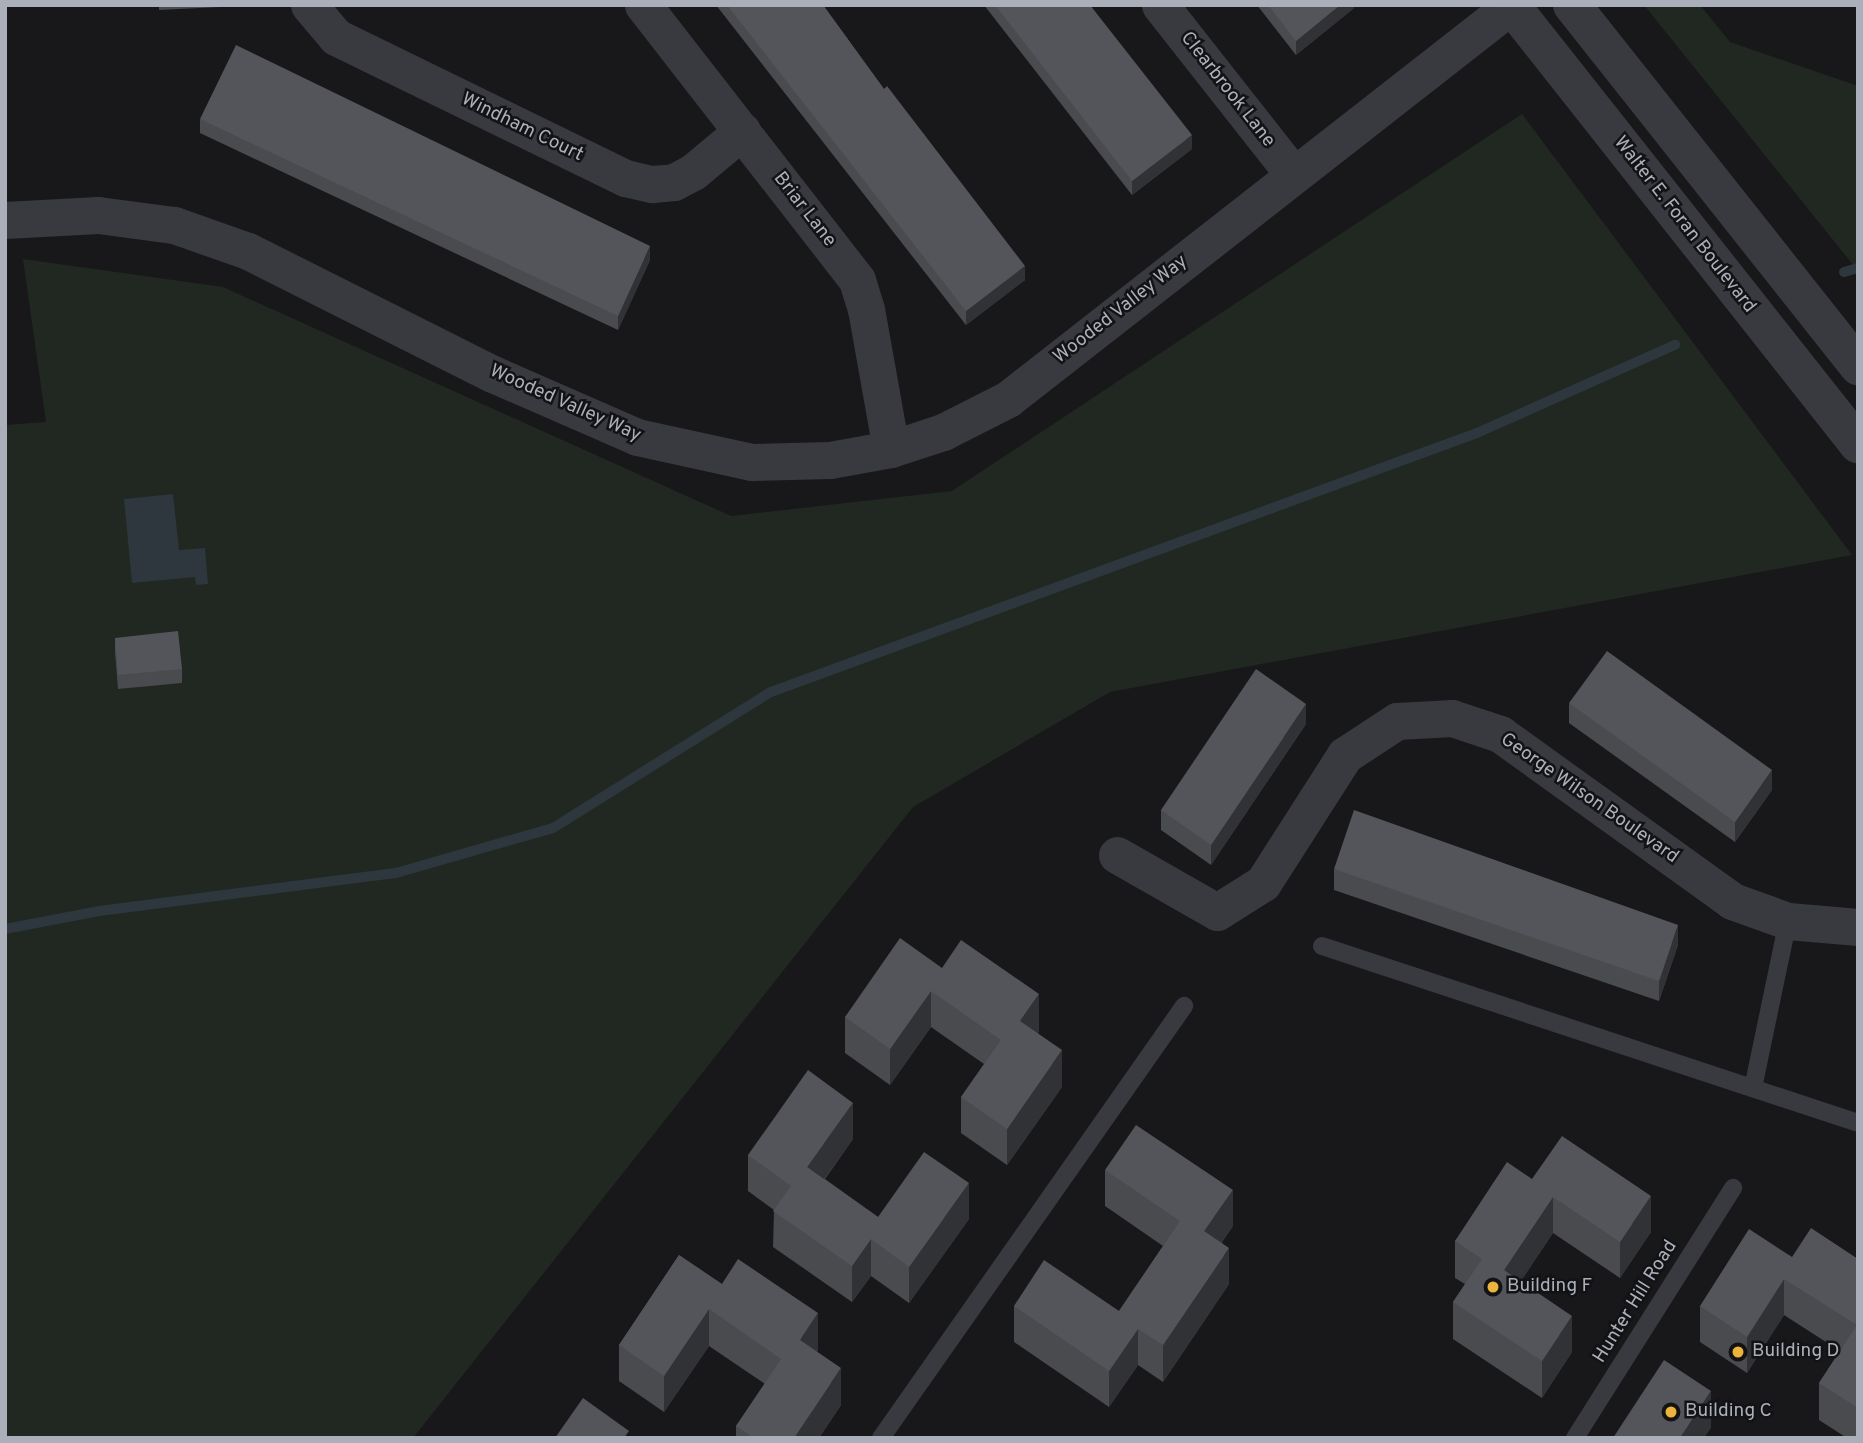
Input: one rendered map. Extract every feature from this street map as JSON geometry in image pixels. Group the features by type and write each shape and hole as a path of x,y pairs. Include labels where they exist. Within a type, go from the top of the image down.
{"street":[{"name":"Windham Court","path":"309,5 336,37 625,178 652,184 674,182 693,172 742,131"},
{"name":"Briar Lane","path":"643,5 856,280 866,309 891,449"},
{"name":"Clearbrook Lane","path":"1160,5 1293,174"},
{"name":"Wooded Valley Way","path":"5,220 98,215 174,225 211,236 565,408 674,449 738,460 792,464 891,449 943,432 1009,399 1512,5"},
{"name":"Walter E. Foran Boulevard","path":"1512,5 1858,444"},
{"path":"1572,5 1858,366"},
{"name":"George Wilson Boulevard","path":"1117,855 1217,912 1263,883 1345,755 1397,721 1452,718 1500,734 1732,901 1788,921 1858,928"}],"lane":[{"path":"1753,1088 1788,921"},
{"path":"1322,946 1858,1123"},
{"path":"881,1438 1184,1006"},
{"name":"Hunter Hill Road","path":"1575,1438 1733,1188"}],"shaded area":[{"path":"1644,5 1700,5 1730,42 1858,86 1858,271"},
{"path":"1522,114 1852,555 1110,692 913,807 413,1438 5,1438 5,425 46,422 23,259 223,287 731,516 952,491"},
{"path":"173,494 179,550 205,548 208,584 196,585 195,577 132,583 124,499"}],"building":[{"path":"727,5 823,5 884,89 887,86 1025,266 966,311"},
{"path":"995,5 1090,5 1192,135 1132,181"},
{"path":"1268,5 1340,5 1296,41"},
{"path":"236,45 650,246 618,316 200,119"},
{"path":"178,631 182,669 118,675 115,638"},
{"path":"1607,651 1772,770 1735,822 1569,703"},
{"path":"1256,669 1306,704 1211,845 1161,810"},
{"path":"1354,810 1678,925 1659,981 1334,869"},
{"path":"900,938 942,968 961,940 1039,994 1020,1021 1062,1050 1007,1129 961,1097 1001,1040 931,991 890,1049 845,1017"},
{"path":"808,1070 853,1103 807,1167 878,1217 924,1152 969,1183 909,1267 871,1239 852,1266 773,1211 791,1186 748,1155"},
{"path":"1136,1125 1233,1190 1204,1231 1229,1248 1163,1345 1138,1329 1109,1371 1014,1306 1044,1260 1119,1311 1180,1221 1105,1170"},
{"path":"1562,1136 1651,1196 1620,1242 1553,1197 1504,1270 1572,1316 1542,1361 1453,1302 1482,1259 1455,1241 1507,1162 1532,1179"},
{"path":"1811,1228 1858,1259 1858,1408 1819,1383 1857,1325 1784,1279 1747,1337 1700,1306 1749,1229 1792,1257"},
{"path":"679,1255 722,1284 738,1259 818,1313 800,1340 841,1368 794,1438 754,1438 736,1426 781,1359 709,1309 664,1376 619,1345"},
{"path":"1664,1360 1711,1391 1680,1438 1613,1438"},
{"path":"583,1398 629,1431 624,1438 555,1438"}],"waterway":[{"path":"1844,272 1858,268"},
{"path":"5,929 99,911 396,873 553,828 771,692 1477,433 1675,345"}],"place":[{"name":"Building F","path":"1493,1287"},
{"name":"Building D","path":"1738,1352"},
{"name":"Building C","path":"1671,1412"}]}
